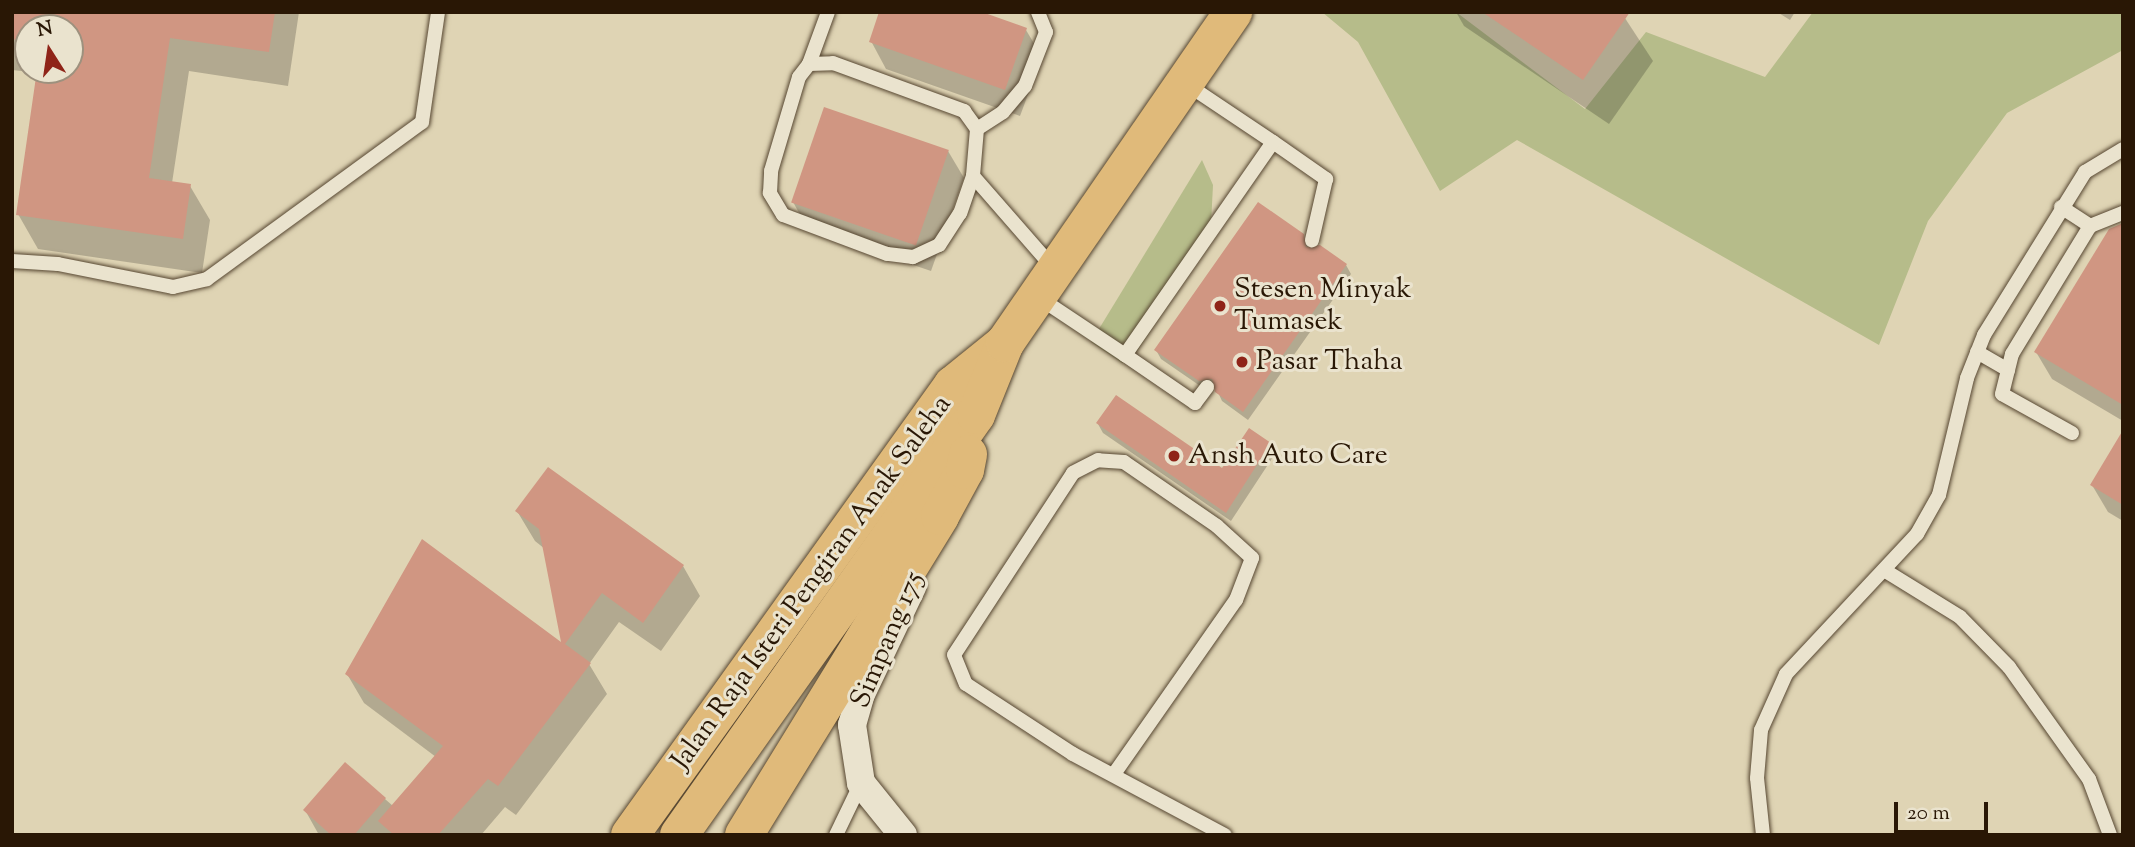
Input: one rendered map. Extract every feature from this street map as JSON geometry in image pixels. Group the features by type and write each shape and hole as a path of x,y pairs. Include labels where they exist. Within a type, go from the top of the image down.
{"main road":[{"name":"Jalan Raja Isteri Pengiran Anak Saleha","path":"679,835 976,415 1006,342 1233,12"},
{"name":"Jalan Raja Isteri Pengiran Anak Saleha","path":"630,835 953,385 1006,342"},
{"path":"744,835 940,516 965,470 976,415"}],"street":[{"name":"Simpang 175","path":"903,835 862,783 852,725 940,516"}],"lane":[{"path":"12,261 58,264 173,287 207,279 422,122 438,12"},
{"path":"809,64 833,63 953,106 964,111 977,129 973,176 960,213 939,245 913,257 887,254 783,215 770,194 771,171 799,77 809,64 828,12"},
{"path":"977,129 1003,112 1025,86 1046,32 1038,12"},
{"path":"1184,82 1326,179 1312,240"},
{"path":"1125,355 1273,142"},
{"path":"1763,835 1757,778 1761,730 1786,674 1917,534 1939,495 1977,352 2061,207 2085,172 2123,149"},
{"path":"973,176 1046,284 1125,355 1195,404 1206,387"},
{"path":"2061,207 2090,226"},
{"path":"2073,433 2002,394 2012,354 2090,226 2123,213"},
{"path":"1977,352 2008,370"},
{"path":"1114,774 1236,600 1252,558 1217,526 1124,462 1098,460 1073,473 954,655 966,684 1073,754 1221,834"},
{"path":"1884,570 1960,617 2009,667 2089,779 2110,835"},
{"path":"836,835 862,783"}],"green space":[{"path":"1322,12 1456,12 1585,109 1646,32 1765,77 1813,12 2123,12 2123,50 2007,113 1928,221 1879,345 1517,140 1440,191 1358,42"},
{"path":"1202,160 1213,185 1210,243 1131,360 1122,363 1091,342"}],"building":[{"path":"12,12 275,12 269,52 170,38 149,178 191,184 183,239 16,215 35,84 84,84 84,14 14,14 12,39"},
{"path":"879,12 982,12 1027,28 1005,90 869,42"},
{"path":"1482,12 1630,12 1583,80"},
{"path":"824,107 949,150 916,245 791,202"},
{"path":"1258,202 1304,234 1306,247 1320,245 1347,264 1243,412 1215,392 1212,379 1199,381 1154,350"},
{"path":"2123,223 2123,405 2034,352 2109,229"},
{"name":"Ansh Auto Care","path":"1116,395 1222,468 1249,428 1271,443 1226,513 1096,423"},
{"path":"2123,430 2123,505 2090,485"},
{"path":"548,467 684,565 643,623 602,593 565,644 591,663 498,786 488,779 438,835 394,835 378,821 443,746 345,674 422,539 561,642 539,529 515,511"},
{"path":"345,762 386,798 354,835 331,835 303,810"}],"place":[{"name":"Stesen Minyak Tumasek","path":"1220,306"},
{"name":"Pasar Thaha","path":"1242,362"},
{"name":"Ansh Auto Care","path":"1174,456"}]}
